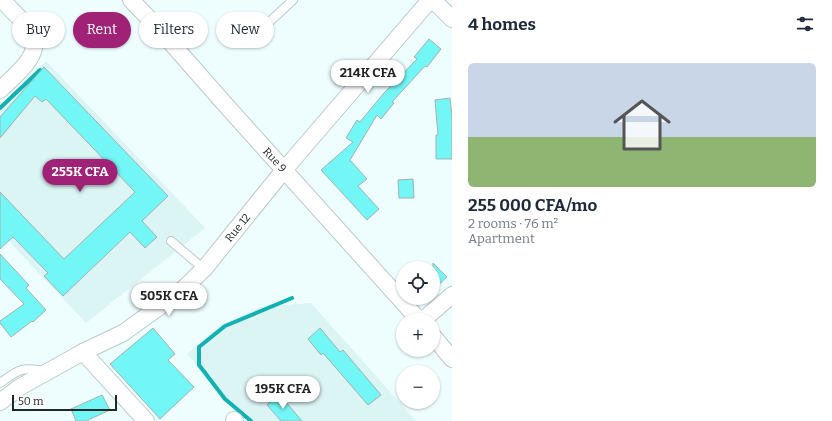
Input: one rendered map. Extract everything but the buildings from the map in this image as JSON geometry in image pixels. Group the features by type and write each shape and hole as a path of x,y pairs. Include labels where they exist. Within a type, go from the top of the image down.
{"street":[{"path":"0,90 31,59 36,40 34,33 2,0"},
{"name":"Rue 9","path":"131,0 159,29 413,313"},
{"name":"Rue 12","path":"0,402 20,387 83,352 123,333 180,292 204,269 284,170 430,0"},
{"path":"434,0 452,20"},
{"path":"431,313 452,295"},
{"path":"440,344 452,359"},
{"path":"83,352 141,419"}],"lane":[{"path":"274,18 293,0"},
{"path":"171,240 204,269"},
{"path":"0,383 17,372 29,369 48,372"}],"shaded area":[{"path":"46,61 205,228 86,323 0,232 0,110"},
{"path":"311,303 396,399 396,409 405,409 416,421 248,421 187,354 222,325 260,307"}],"waterway":[{"path":"0,108 40,70"},
{"path":"251,421 225,399 199,365 199,347 225,326 292,298"}]}
